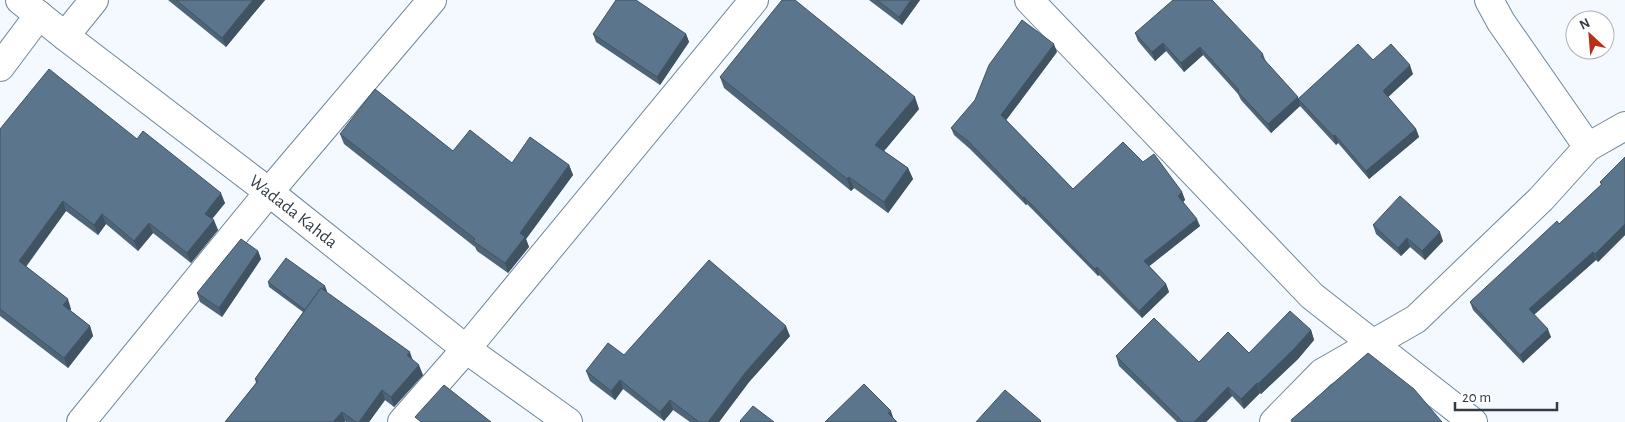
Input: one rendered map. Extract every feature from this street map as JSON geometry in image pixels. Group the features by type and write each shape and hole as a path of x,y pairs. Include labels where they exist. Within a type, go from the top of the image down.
{"street":[{"path":"65,36 94,0"},
{"path":"81,422 269,192 432,0"},
{"path":"402,422 466,349 754,0"},
{"path":"1029,0 1312,296 1473,422"},
{"path":"1489,0 1501,22 1588,147"},
{"path":"0,67 30,8"},
{"name":"Wadada Kahda","path":"30,8 269,192 466,349 568,422"},
{"path":"1274,422 1322,373 1416,319 1541,199 1588,147 1625,126"}],"building":[{"path":"176,0 253,0 222,38"},
{"path":"616,0 636,0 686,34 657,77 593,34"},
{"path":"782,0 795,0 915,97 875,145 908,168 884,202 849,177 847,179 720,77"},
{"path":"877,0 911,0 899,17"},
{"path":"1173,0 1212,0 1263,54 1261,56 1298,97 1268,124 1200,47 1181,63 1163,43 1152,52 1135,33"},
{"path":"1022,20 1054,44 1001,115 1073,189 1123,142 1143,162 1154,154 1182,192 1178,196 1197,219 1144,261 1166,284 1139,311 1097,267 1095,269 1023,198 968,141 951,128 975,100 989,65"},
{"path":"1358,44 1373,60 1391,44 1410,65 1383,91 1416,129 1366,171 1335,135 1333,136 1298,99"},
{"path":"49,69 137,139 143,131 221,193 205,214 214,220 187,253 149,223 134,241 102,214 94,225 63,201 19,261 68,299 63,305 90,326 64,358 0,309 0,129"},
{"path":"375,89 453,151 470,130 512,163 530,137 569,165 520,233 525,237 505,263 473,241 475,239 340,134"},
{"path":"1625,157 1625,224 1595,254 1593,252 1529,309 1548,329 1520,355 1470,302 1557,221 1559,224 1602,184 1600,182"},
{"path":"1400,196 1440,232 1422,251 1407,238 1398,248 1373,225"},
{"path":"241,239 258,251 219,308 197,293"},
{"path":"286,258 325,286 321,288 305,310 268,282"},
{"path":"709,260 786,326 745,373 708,422 699,422 670,400 660,412 620,380 611,391 586,371 608,343 624,355"},
{"path":"321,288 410,352 407,355 419,365 391,397 382,390 359,422 356,422 342,412 333,422 225,422 258,381 255,379"},
{"path":"1290,311 1311,330 1294,349 1241,399 1228,387 1194,422 1183,422 1116,356 1154,318 1199,362 1228,332 1249,353"},
{"path":"1368,353 1414,389 1442,422 1292,422 1291,420"},
{"path":"864,384 891,411 888,413 897,422 825,422"},
{"path":"444,385 491,422 421,422 415,417"},
{"path":"1005,390 1041,421 976,422"},
{"path":"753,406 774,422 741,422"}]}
